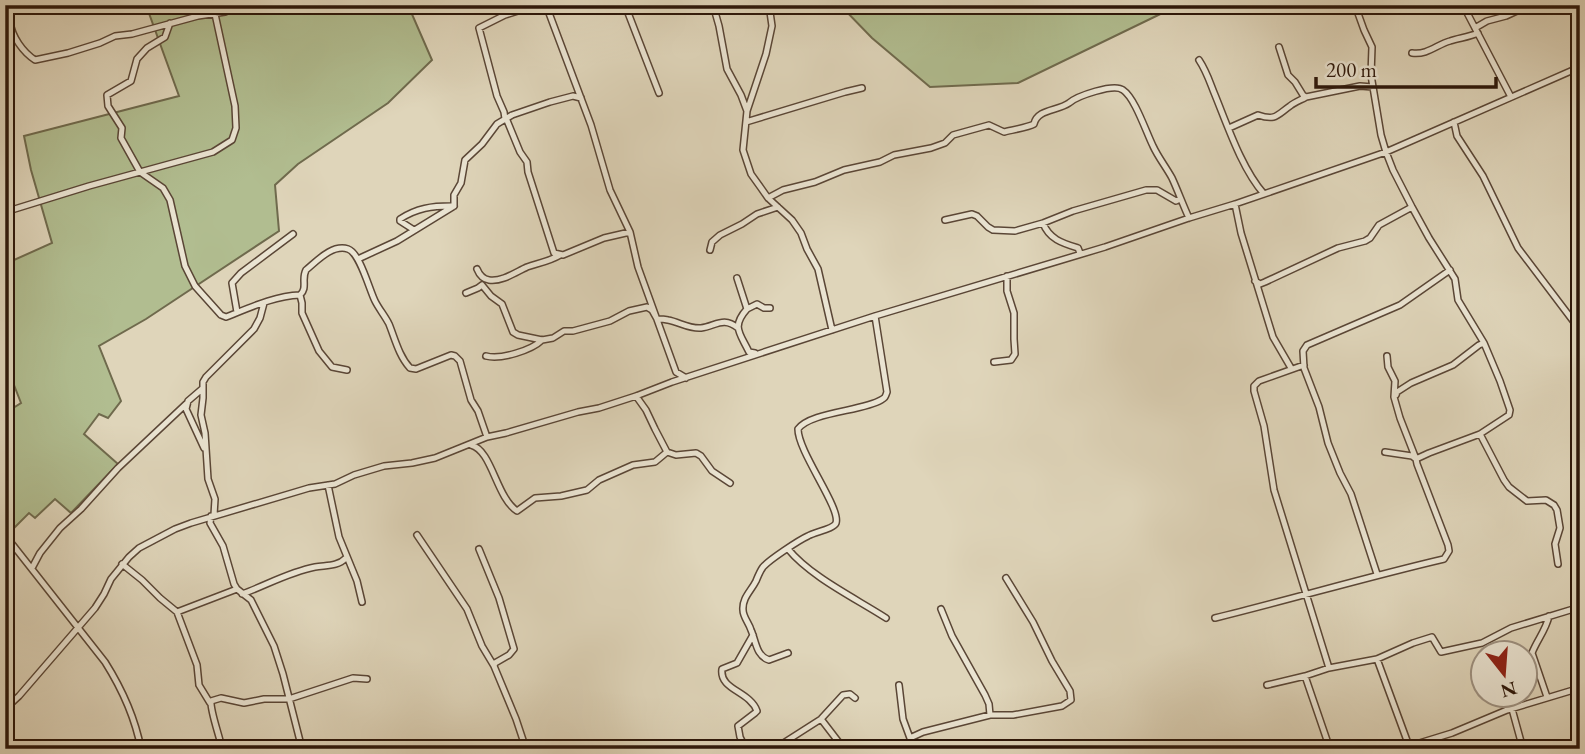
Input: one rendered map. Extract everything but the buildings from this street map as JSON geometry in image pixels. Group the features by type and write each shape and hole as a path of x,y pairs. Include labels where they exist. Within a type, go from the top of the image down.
{"street":[{"path":"13,5 9,21 16,39 25,53 35,60 68,53 115,36 225,12 243,5"},
{"path":"537,5 491,20 479,28 497,96 516,143 527,162 552,249 560,255"},
{"path":"546,5 594,132 610,190 630,232 638,267 676,372 685,378"},
{"path":"625,5 659,93"},
{"path":"713,5 727,69 747,111"},
{"path":"1355,5 1373,47 1371,75 1386,152 1412,207 1455,279 1458,300 1484,343 1510,410 1509,415 1480,434 1416,459"},
{"path":"1463,5 1511,97"},
{"path":"1412,53 1428,52 1445,42 1477,31 1487,21 1530,5"},
{"path":"769,12 772,23 768,45 747,111 743,149 751,174 768,198 792,220 801,233 818,269 832,330"},
{"path":"5,212 213,152 232,140 236,128 235,106 215,14"},
{"path":"170,23 165,37 147,48 137,59 131,81 107,95 108,106 122,128 121,138 139,172 167,193 185,266 195,286 223,317 229,316 280,298 300,295 305,288 304,274 319,258 334,250 353,251 407,364 416,369 451,355 457,358 487,437"},
{"path":"1279,47 1288,75 1306,97"},
{"path":"1199,61 1254,182 1264,194"},
{"path":"5,709 95,608 122,564 139,548 175,529 309,488 342,482 354,475 384,466 435,458 487,437 636,396 875,316 1105,247 1386,152 1580,67"},
{"path":"1229,128 1258,115 1267,119 1283,114 1287,108 1306,97 1360,86 1373,87"},
{"path":"768,198 783,190 815,182 844,170 880,162 894,155 938,146 953,135 989,125 1004,132 1030,126 1042,113 1063,107 1076,97 1111,87 1122,88 1133,100 1143,126 1172,178 1189,218"},
{"path":"746,122 863,88"},
{"path":"454,206 454,195 461,183 465,160 507,116 569,96 580,99"},
{"path":"1454,122 1457,136 1483,176 1518,248 1580,330"},
{"path":"944,220 972,214 993,230 1014,231 1146,190 1157,190 1175,201 1180,199"},
{"path":"1235,204 1241,233 1273,337 1291,368"},
{"path":"414,230 400,219 432,206 454,206"},
{"path":"358,259 389,246 454,206"},
{"path":"709,250 712,242 720,235 757,214 778,207"},
{"path":"1255,281 1260,284 1338,248 1370,239 1379,225 1412,207"},
{"path":"1043,223 1046,231 1058,242 1078,248 1080,253"},
{"path":"466,293 491,280 604,238 630,232"},
{"path":"237,312 232,283 241,273 293,234"},
{"path":"477,269 481,276 491,280"},
{"path":"1377,574 1351,494 1328,443 1304,365 1303,351 1307,345 1400,304 1450,270"},
{"path":"994,362 1011,360 1015,354 1014,313 1007,291 1007,276"},
{"path":"737,278 747,309"},
{"path":"482,285 502,304 513,332 542,340 553,338 564,331 610,321 638,308 647,307 657,319"},
{"path":"300,295 302,313 319,351 332,367 347,370"},
{"path":"264,303 254,329 203,382 201,415 208,479 215,499 210,523 223,546 234,584 251,600 274,646 302,749"},
{"path":"765,351 754,354 749,352 737,323 747,309 757,304 770,309"},
{"path":"256,306 261,311"},
{"path":"788,653 769,660 760,654 743,612 744,599 762,568 810,534 836,524 829,498 810,464 798,434 799,425 878,402 886,396 875,316"},
{"path":"657,319 700,328 724,321 738,328"},
{"path":"486,356 494,358 523,351 542,340"},
{"path":"1394,397 1411,383 1452,365 1484,343"},
{"path":"1215,618 1306,596 1447,556 1448,545 1400,418 1394,397 1395,381 1388,367 1387,356"},
{"path":"1304,365 1259,381 1254,386 1254,391 1264,426 1274,491 1329,668"},
{"path":"672,382 676,372"},
{"path":"32,568 60,528 118,468 202,389"},
{"path":"636,396 667,452 676,455 696,453 712,471 730,484"},
{"path":"186,404 190,422 206,453"},
{"path":"1480,434 1509,487 1527,501 1546,500 1554,505 1560,528 1555,544 1558,564"},
{"path":"468,444 478,447 488,461 500,490 517,511 535,498 587,490 598,480 633,465 655,462 667,452"},
{"path":"1385,452 1416,459"},
{"path":"328,485 339,537 357,581 362,602"},
{"path":"5,535 118,683 137,730 141,749"},
{"path":"417,536 467,609 482,646 494,666 526,749"},
{"path":"479,549 499,597 514,649 494,666"},
{"path":"788,549 797,560 817,575 886,618"},
{"path":"177,612 240,591 262,587 279,578 314,567 339,563 346,558"},
{"path":"122,564 177,612 197,665 199,685 210,703 222,749"},
{"path":"910,738 923,732 990,715 1013,715 1052,708 1071,700 1070,691 1059,676 1033,622 1006,578"},
{"path":"1267,685 1329,668 1377,659 1432,637 1441,652 1482,643 1511,628 1580,607"},
{"path":"941,609 952,636 985,695 990,715"},
{"path":"1547,697 1532,653 1546,628 1549,616"},
{"path":"746,749 738,726 757,711 756,707 727,684 720,673 722,669 737,663 753,635"},
{"path":"1377,659 1409,746"},
{"path":"1305,676 1330,749"},
{"path":"210,703 220,698 244,703 264,699 289,699 353,678 367,679"},
{"path":"899,685 904,719 914,749"},
{"path":"1400,749 1580,688"},
{"path":"774,749 821,719 843,695 850,694 855,698"},
{"path":"1512,709 1523,749"},
{"path":"821,719 844,749"}],"green space":[{"path":"146,5 408,5 432,60 388,103 298,164 275,185 279,231 146,319 99,346 121,401 108,418 99,414 84,434 118,464 71,513 55,499 35,518 29,513 5,537 5,413 21,403 10,375 5,376 5,264 52,243 24,136 179,96"},
{"path":"840,5 1179,5 1018,83 930,87 872,38"}]}
